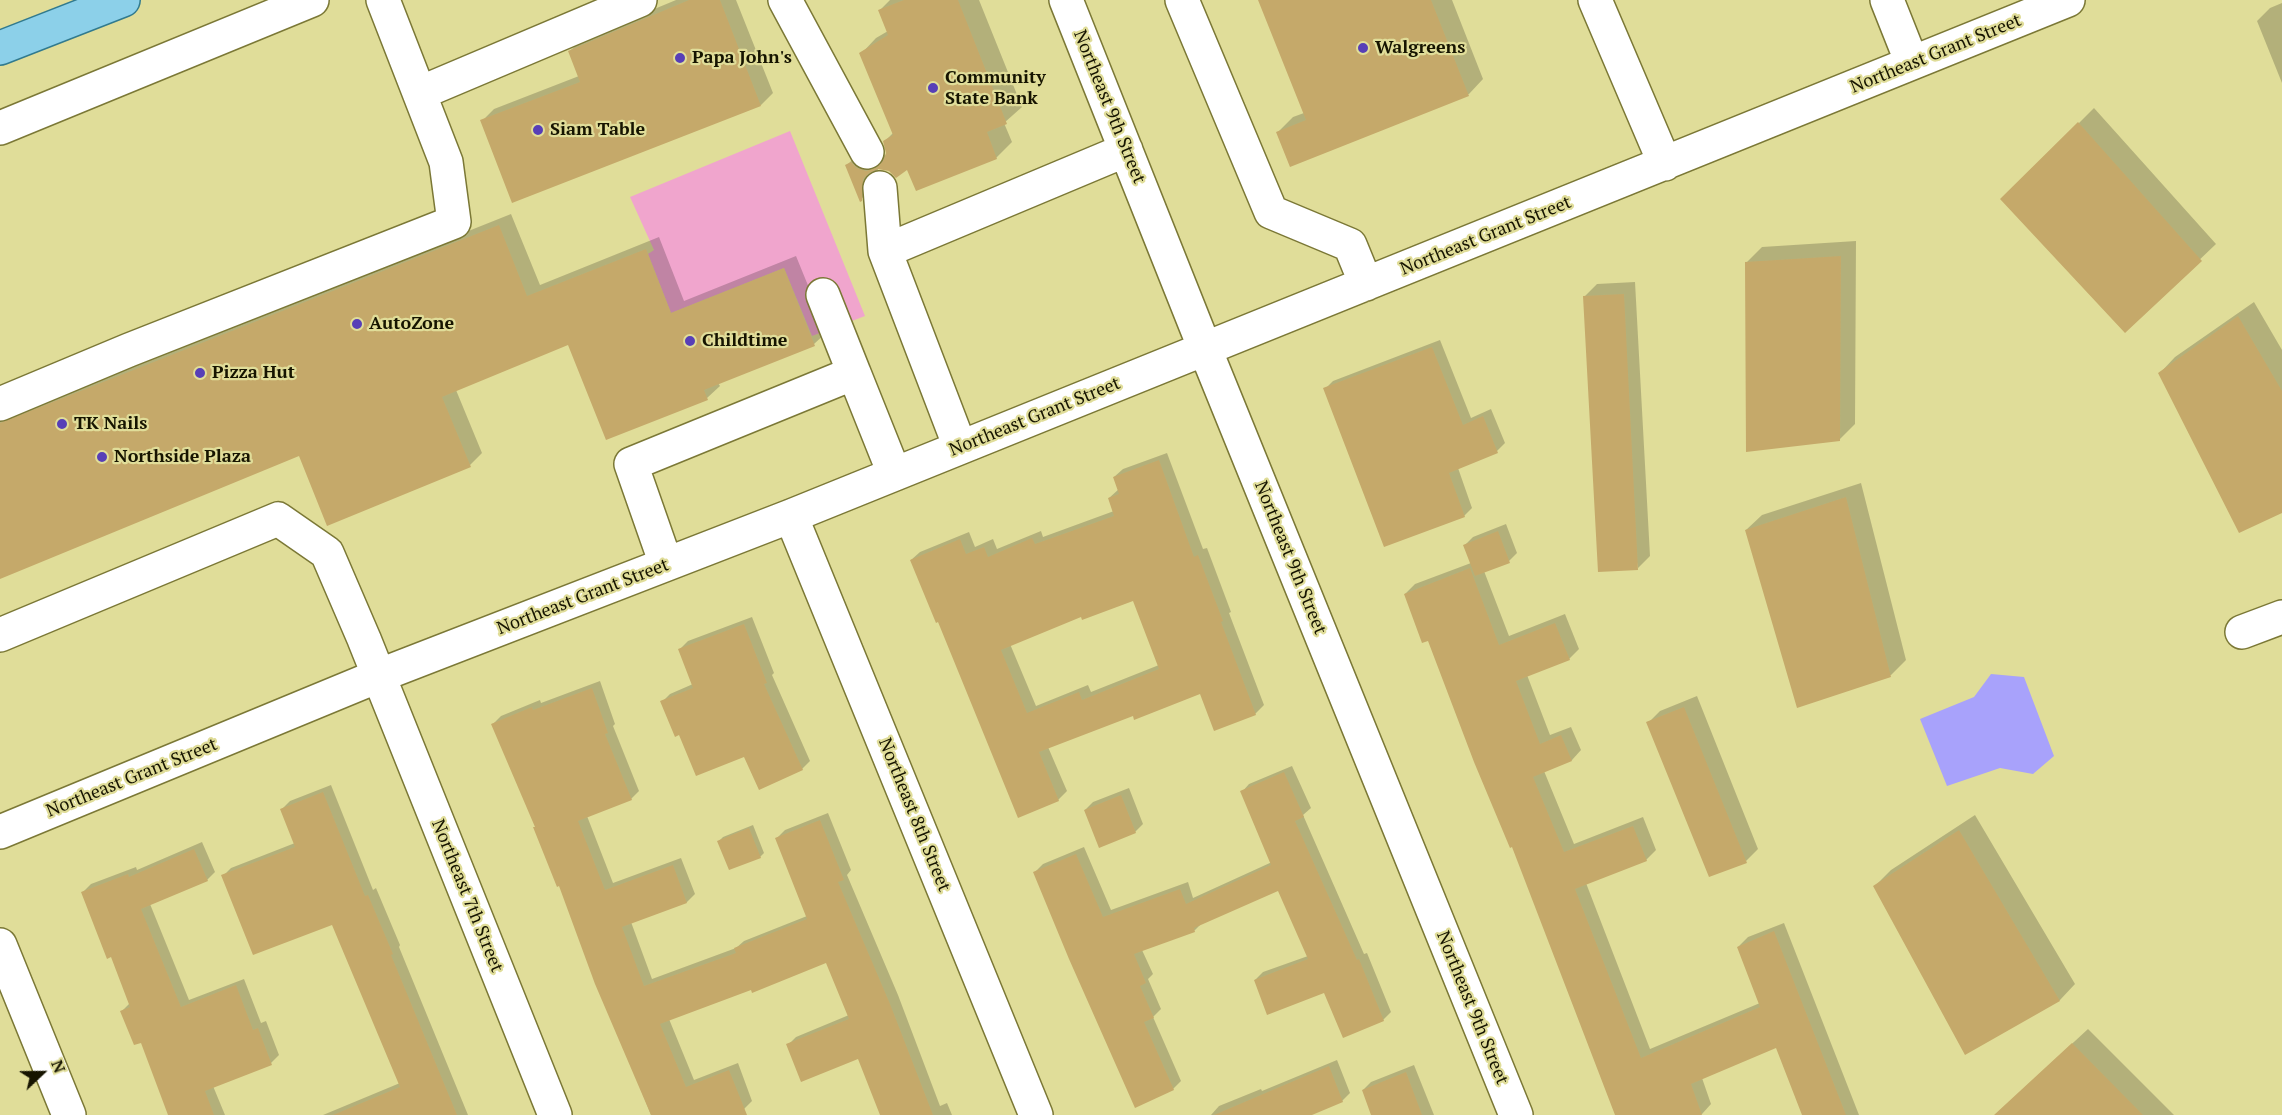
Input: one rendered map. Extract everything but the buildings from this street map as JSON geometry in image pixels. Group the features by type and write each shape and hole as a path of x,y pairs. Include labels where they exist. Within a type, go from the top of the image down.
{"main road":[{"path":"0,48 123,0"}],"street":[{"path":"0,128 312,0"},
{"path":"0,404 454,222 446,162 383,0"},
{"path":"420,93 640,0"},
{"path":"785,0 867,152"},
{"name":"Northeast 9th Street","path":"1066,0 1516,1115"},
{"path":"1182,0 1272,212 1350,245 1366,284"},
{"path":"1595,0 1665,164"},
{"path":"1887,0 1912,63"},
{"name":"Northeast Grant Street","path":"0,832 378,676 791,516 2068,0"},
{"path":"885,250 1126,150"},
{"path":"880,188 885,250 960,447"},
{"path":"823,294 894,474"},
{"path":"666,564 631,464 854,373"},
{"name":"Northeast 8th Street","path":"791,516 1036,1115"},
{"name":"Northeast 7th Street","path":"0,635 278,519 327,553 555,1115"},
{"path":"2242,632 2282,617"},
{"path":"0,945 69,1115"}],"shaded area":[{"path":"790,131 865,316 812,336 784,268 671,313 648,254 654,250 630,197"},
{"path":"1991,674 2024,677 2054,756 2033,774 2000,768 1947,786 1920,719 1974,697"}],"place":[{"name":"Walgreens","path":"1363,48"},
{"name":"Papa John's","path":"680,58"},
{"name":"Community State Bank","path":"933,88"},
{"name":"Siam Table","path":"538,130"},
{"name":"AutoZone","path":"357,324"},
{"name":"Childtime","path":"690,341"},
{"name":"Pizza Hut","path":"200,373"},
{"name":"TK Nails","path":"62,424"},
{"name":"Northside Plaza","path":"102,457"}]}
